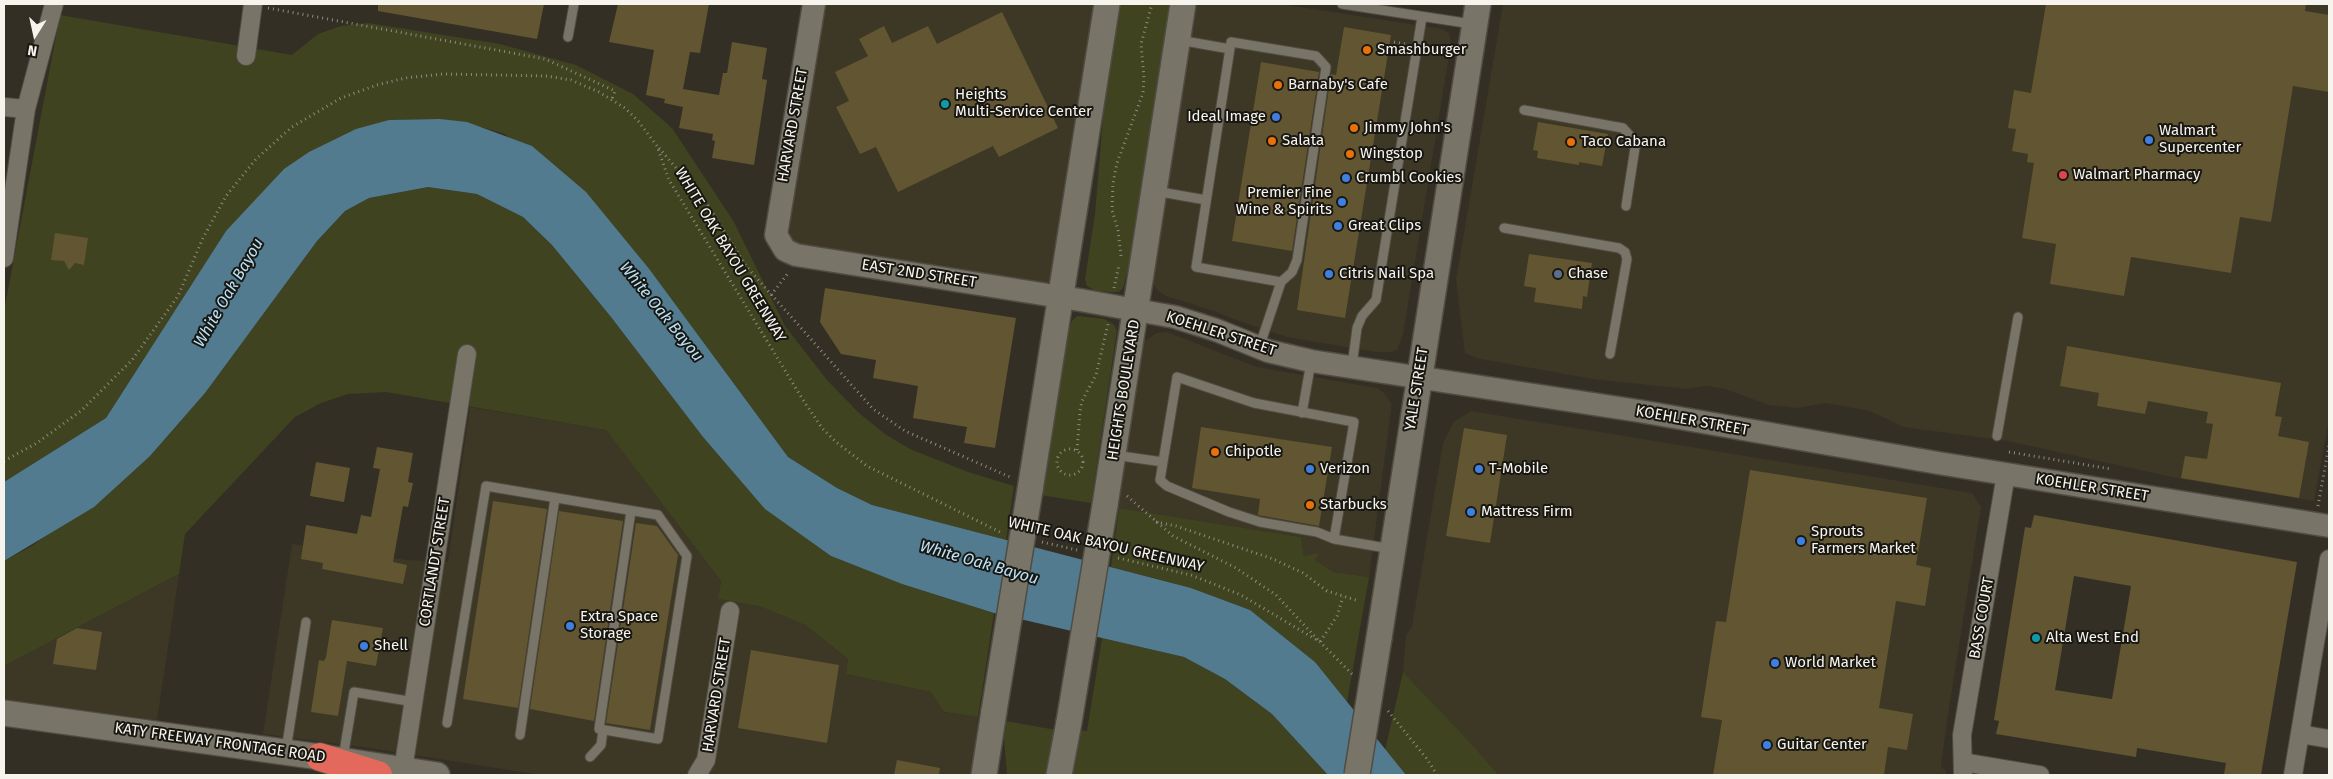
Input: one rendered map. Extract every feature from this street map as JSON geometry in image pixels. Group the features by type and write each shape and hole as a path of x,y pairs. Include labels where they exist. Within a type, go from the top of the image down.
{"highway":[{"path":"331,758 391,773"}],"main road":[{"path":"984,775 994,710 1020,484 1060,296 1107,4"},
{"name":"HEIGHTS BOULEVARD","path":"1059,775 1114,455 1184,4"},
{"name":"YALE STREET","path":"1357,775 1418,377 1477,14"},
{"name":"KATY FREEWAY FRONTAGE ROAD","path":"4,713 331,758"},
{"path":"391,773 437,775"}],"street":[{"path":"4,258 26,109 54,4"},
{"name":"HARVARD STREET","path":"789,250 776,235 776,223 814,4"},
{"path":"246,56 253,5"},
{"path":"4,106 26,109"},
{"name":"EAST 2ND STREET","path":"789,250 1060,296"},
{"name":"KOEHLER STREET","path":"1060,296 1175,317 1216,330 1259,348 1311,360 1629,410 2006,474 2324,517"},
{"name":"CORTLANDT STREET","path":"391,773 414,702 467,354"},
{"name":"BASS COURT","path":"1963,769 1962,735 2006,474"},
{"path":"2293,775 2329,559"},
{"name":"HARVARD STREET","path":"697,775 706,760 730,612"},
{"path":"2300,734 2329,739"},
{"path":"1963,769 2040,775"}],"lane":[{"path":"568,37 574,4"},
{"path":"1342,4 1422,16 1477,14"},
{"path":"1352,366 1357,328 1362,316 1376,300 1422,16"},
{"path":"1178,40 1230,49"},
{"path":"1259,348 1281,282 1292,272 1297,260 1326,67 1316,56 1231,42 1196,268 1281,282"},
{"path":"1524,110 1623,128 1632,138 1635,148 1626,206"},
{"path":"1155,191 1206,200"},
{"path":"1504,228 1619,248 1625,252 1627,258 1610,354"},
{"path":"1997,436 2018,318"},
{"path":"1302,413 1311,360"},
{"path":"1334,539 1354,422 1254,402 1177,377 1160,480 1167,486 1229,512 1260,522 1317,532 1334,539 1392,549"},
{"path":"1114,455 1163,462"},
{"path":"447,723 486,486 658,515 687,556 658,739 599,730 632,511"},
{"path":"520,734 555,498"},
{"path":"285,752 306,622"},
{"path":"331,758 354,692 414,702"},
{"path":"590,757 601,745 603,730"}],"path":[{"path":"1077,450 1067,449 1058,455 1057,466 1063,474 1074,475 1082,469 1083,459 1077,450 1080,411 1100,362 1121,254 1112,210 1113,183 1117,163 1143,93 1144,78 1141,44 1152,4"},
{"path":"253,5 545,59 615,91 612,99"},
{"path":"1394,42 1408,45"},
{"name":"WHITE OAK BAYOU GREENWAY","path":"4,461 45,438 82,410 132,360 178,296 211,220 237,180 269,145 316,111 341,98 377,85 405,78 442,74 556,77 585,85 612,99 636,118 658,146 669,180 822,428 836,442 867,466 994,530 1007,534"},
{"path":"658,146 708,204 746,266 873,409 905,431 1020,484"},
{"path":"771,295 784,280 789,250"},
{"path":"2324,517 2329,445"},
{"path":"1107,498 1124,493 1173,536 1236,568 1276,595 1320,642 1337,616 1343,597"},
{"path":"1156,522 1176,526 1273,559 1303,573 1327,591 1359,600"},
{"name":"WHITE OAK BAYOU GREENWAY","path":"1040,542 1086,551"},
{"name":"WHITE OAK BAYOU GREENWAY","path":"1113,557 1190,575 1226,588 1320,642 1357,679"},
{"path":"1383,705 1427,759 1437,775"}],"shaded area":[{"path":"823,4 1096,4 1050,281 1046,283 797,245 790,241 786,233"},
{"path":"1197,4 1281,4 1442,29 1449,33 1451,44 1403,334 1397,350 1392,352 1376,352 1287,337 1166,296 1158,291 1152,283 1151,273"},
{"path":"1503,4 2329,4 2329,419 2314,501 2181,479 2008,441 1903,427 1870,411 1825,403 1798,408 1769,405 1725,389 1706,386 1687,389 1593,379 1476,358 1465,353 1456,280"},
{"path":"1167,332 1257,367 1377,388 1384,393 1391,403 1391,410 1369,577 1333,572 1315,560 1318,554 1304,556 1301,537 1119,508 1137,360 1143,342 1157,333"},
{"path":"470,407 606,430 721,581 719,599 759,606 805,625 848,659 846,674 932,692 944,712 978,717 972,775 541,775 363,747 263,734 292,544 407,560 448,562"},
{"path":"1471,411 1972,493 1981,507 1941,766 1946,775 1499,775 1403,672 1406,635 1412,627 1443,443 1454,422"},
{"path":"179,574 157,720 4,700 4,666"}],"green space":[{"path":"1120,4 1171,4 1129,264 1123,288 1119,292 1109,292 1094,290 1087,286 1085,279 1095,214 1105,94"},
{"path":"60,15 292,55 318,34 341,26 368,23 500,44 576,65 633,94 672,128 734,222 785,326 827,380 860,414 885,434 910,449 968,472 1014,486 1006,540 872,505 837,488 788,457 650,270 505,134 467,123 440,119 389,120 226,231 106,418 4,482 4,311"},
{"path":"428,187 477,194 523,217 552,245 611,317 703,437 766,509 831,556 902,584 994,613 978,717 944,712 931,692 846,674 848,659 805,625 759,606 718,599 721,581 606,430 386,392 348,394 321,403 295,417 185,534 179,574 4,666 4,561 32,546 150,456 205,393 317,241 345,211 369,198"},
{"path":"1077,316 1104,319 1113,324 1117,330 1091,503 1040,495 1069,329 1072,321"},
{"path":"1119,508 1301,537 1304,556 1319,553 1315,560 1333,572 1369,577 1347,702 1315,662 1250,610 1191,588 1111,567"},
{"path":"1102,638 1184,657 1225,679 1272,714 1328,775 1071,775 1078,730 1087,731"},
{"path":"1403,672 1499,775 1406,775 1385,750"},
{"path":"1006,721 1056,730 1048,775 1007,775 1004,738"}],"water":[{"name":"White Oak Bayou","path":"440,119 467,122 532,146 586,192 650,270 788,457 837,488 872,505 1191,588 1250,610 1315,662 1406,775 1328,775 1272,714 1225,679 1184,657 994,613 902,584 831,556 765,509 703,437 611,317 552,245 523,217 477,194 428,187 369,198 345,211 317,241 205,393 150,456 94,507 4,561 4,482 106,418 226,231 284,169 309,152 356,129 389,120"}],"building":[{"path":"378,4 544,4 537,39 378,11"},
{"path":"618,4 709,4 700,53 690,52 683,89 719,95 723,73 727,73 732,42 767,48 762,79 767,80 754,165 712,158 715,141 712,140 713,134 679,128 683,107 664,103 665,99 646,95 654,50 609,42"},
{"name":"Walmart Supercenter","path":"2046,4 2306,4 2305,11 2329,15 2329,92 2293,86 2271,222 2240,217 2231,273 2131,257 2124,296 2050,284 2056,244 2022,238 2034,163 2027,162 2028,154 2012,151 2016,129 2008,128 2014,90 2031,93"},
{"name":"Heights Multi-Service Center","path":"1002,12 1058,128 999,157 993,146 898,192 876,147 860,154 836,107 849,101 835,72 868,56 859,39 884,26 892,43 928,26 937,44"},
{"path":"1344,27 1391,35 1345,318 1297,310 1331,74 1336,75"},
{"path":"1261,62 1319,72 1292,251 1232,241"},
{"name":"Taco Cabana","path":"1538,122 1608,134 1602,166 1579,162 1579,165 1537,158 1538,151 1533,150"},
{"path":"55,233 88,238 84,265 75,263 69,270 64,261 51,260"},
{"name":"Chase","path":"1529,254 1592,263 1587,297 1583,296 1582,309 1534,302 1536,288 1524,286"},
{"path":"825,288 1016,318 995,448 964,443 967,427 913,418 918,386 873,378 876,360 841,354 820,322"},
{"path":"2067,346 2281,383 2275,416 2282,417 2278,436 2309,442 2299,498 2181,478 2185,456 2207,459 2213,424 2206,423 2208,412 2148,401 2145,414 2097,406 2099,393 2060,386"},
{"path":"1201,427 1332,447 1319,526 1258,515 1260,499 1192,488"},
{"path":"1464,428 1507,435 1490,543 1446,536"},
{"path":"377,447 413,453 408,482 413,483 408,507 403,506 393,562 407,565 403,584 322,569 323,563 301,559 306,525 357,534 361,515 371,517 380,469 373,468"},
{"path":"316,462 350,468 344,502 310,496"},
{"path":"1750,470 1927,498 1916,565 1931,568 1925,606 1896,601 1879,708 1913,714 1907,750 1888,747 1884,775 1713,775 1722,720 1701,717 1716,621 1726,622"},
{"path":"493,501 547,509 518,708 463,699"},
{"path":"559,511 623,521 594,721 530,709"},
{"name":"Alta West End","path":"2034,515 2297,562 2261,775 2224,774 2226,763 2137,748 2136,757 1996,734 1999,721 1994,720 2025,527 2031,528","holes":["2074,576 2131,586 2112,699 2055,690"]},
{"path":"636,523 657,526 678,555 650,730 606,723"},
{"path":"332,620 383,628 376,666 347,661 338,716 311,712 319,660 324,661 326,657"},
{"path":"77,628 102,632 96,670 53,664 57,639"},
{"path":"751,650 839,665 827,743 738,728"},
{"path":"897,760 940,768 939,775 894,775"}],"place":[{"name":"Smashburger","path":"1367,50"},
{"name":"Barnaby's Cafe","path":"1278,85"},
{"name":"Heights Multi-Service Center","path":"945,104"},
{"name":"Ideal Image","path":"1276,117"},
{"name":"Jimmy John's","path":"1354,128"},
{"name":"Walmart Supercenter","path":"2149,140"},
{"name":"Salata","path":"1272,141"},
{"name":"Taco Cabana","path":"1571,142"},
{"name":"Wingstop","path":"1350,154"},
{"name":"Walmart Pharmacy","path":"2063,175"},
{"name":"Crumbl Cookies","path":"1346,178"},
{"name":"Premier Fine Wine & Spirits","path":"1342,202"},
{"name":"Great Clips","path":"1338,226"},
{"name":"Citris Nail Spa","path":"1329,274"},
{"name":"Chase","path":"1558,274"},
{"name":"Chipotle","path":"1215,452"},
{"name":"Verizon","path":"1310,469"},
{"name":"T-Mobile","path":"1479,469"},
{"name":"Starbucks","path":"1310,505"},
{"name":"Mattress Firm","path":"1471,512"},
{"name":"Sprouts Farmers Market","path":"1801,541"},
{"name":"Extra Space Storage","path":"570,626"},
{"name":"Alta West End","path":"2036,638"},
{"name":"Shell","path":"364,646"},
{"name":"World Market","path":"1775,663"},
{"name":"Guitar Center","path":"1767,745"}]}
